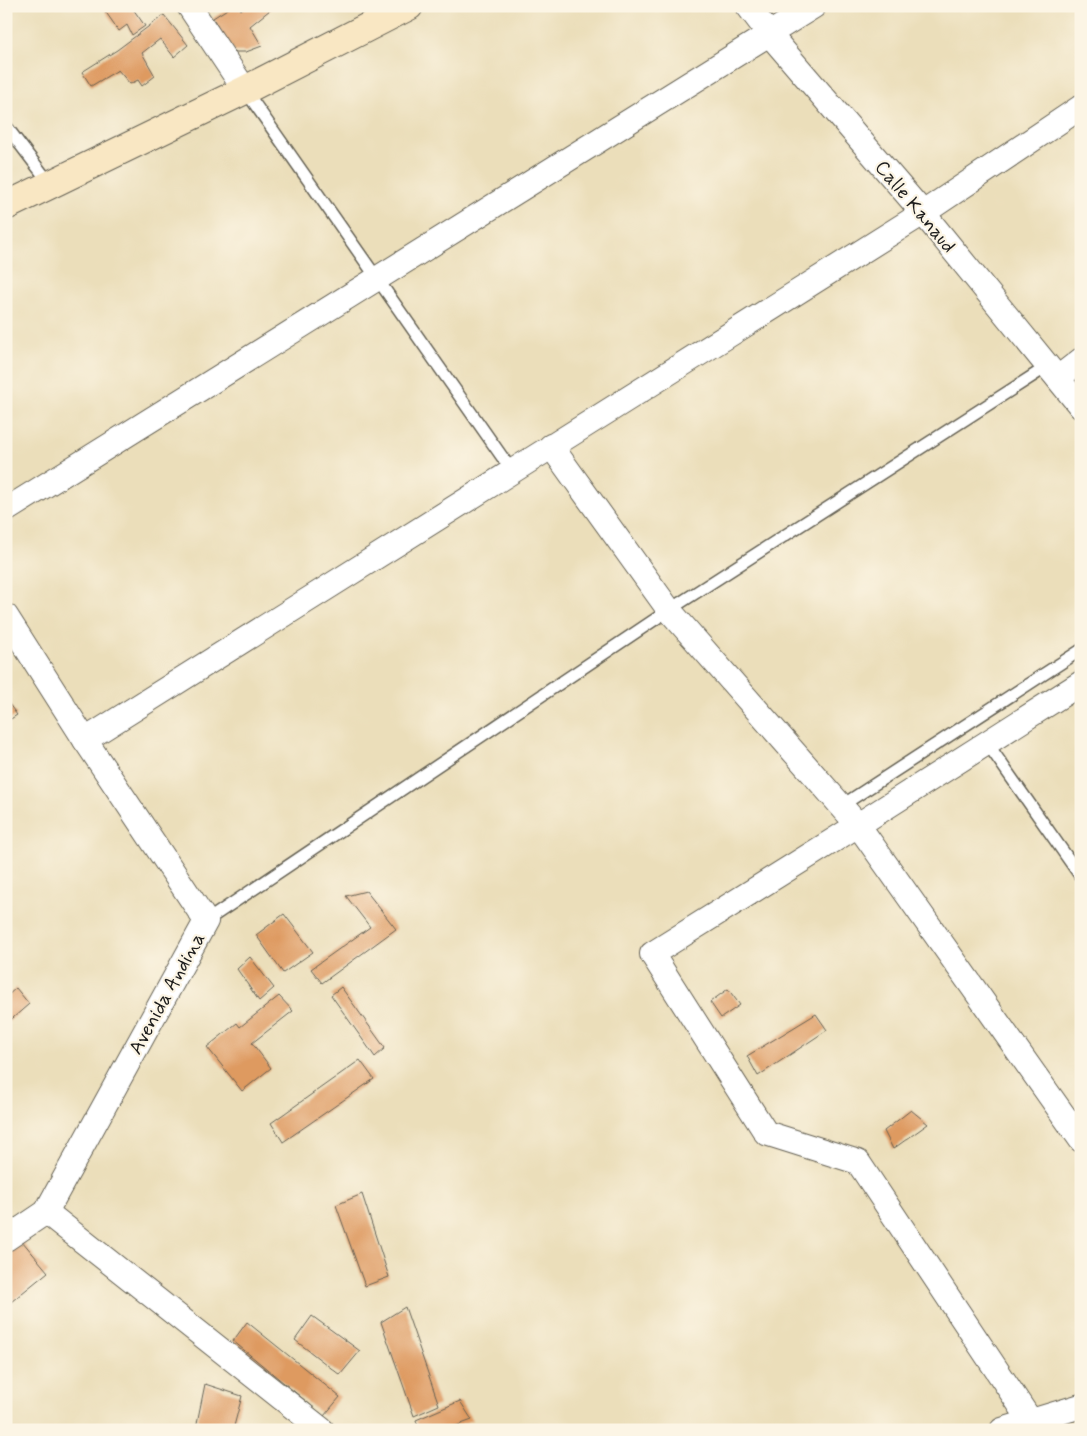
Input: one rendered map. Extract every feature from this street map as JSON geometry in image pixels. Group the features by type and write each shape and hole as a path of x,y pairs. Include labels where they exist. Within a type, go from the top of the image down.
{"street":[{"path":"189,6 245,90"},
{"path":"6,206 245,90 409,6"},
{"name":"Calle Kanaud","path":"748,6 770,35 923,212 1081,407"},
{"path":"6,510 814,6"},
{"path":"85,740 923,212 1081,107"},
{"path":"1053,372 1081,360"},
{"path":"552,446 669,610 858,825 1081,1140"},
{"name":"Avenida Andina","path":"6,616 85,740 206,921 46,1212 6,1238"},
{"path":"1030,1420 858,1162 766,1133 652,954 1081,683"},
{"path":"46,1212 322,1430"},
{"path":"1002,1430 1081,1406"}],"lane":[{"path":"245,90 512,471"},
{"path":"6,126 51,185"},
{"path":"206,921 669,610 1053,372"},
{"path":"841,806 1081,650"},
{"path":"987,743 1081,877"}],"building":[{"path":"113,6 131,6 145,26 132,35 127,25 119,31 105,11"},
{"path":"232,6 239,6 241,10 245,6 275,6 250,26 262,46 246,52 236,52 227,44 213,18"},
{"path":"164,15 188,45 174,57 160,39 142,53 155,76 142,86 138,80 130,84 118,70 91,86 82,72 117,50"},
{"path":"6,700 17,715 6,722"},
{"path":"366,891 396,929 322,983 311,969 370,927 346,896"},
{"path":"284,914 313,952 283,973 256,935"},
{"path":"250,957 274,988 259,1001 237,969"},
{"path":"341,987 385,1048 375,1057 331,995"},
{"path":"16,988 29,1004 6,1024 6,997"},
{"path":"728,989 740,1005 721,1018 710,1002"},
{"path":"279,996 293,1011 252,1043 271,1068 242,1091 207,1047 237,1023 240,1027"},
{"path":"816,1014 827,1030 758,1076 747,1056"},
{"path":"360,1060 374,1079 283,1142 271,1123"},
{"path":"911,1110 928,1124 893,1149 884,1131"},
{"path":"362,1194 389,1277 365,1286 336,1205"},
{"path":"12,1229 48,1272 6,1306 6,1234"},
{"path":"405,1307 439,1405 414,1416 381,1322"},
{"path":"312,1316 360,1351 340,1375 295,1340"},
{"path":"247,1322 340,1397 324,1416 233,1341"},
{"path":"205,1384 242,1396 233,1430 204,1430 196,1428"},
{"path":"460,1401 472,1420 445,1430 419,1430 416,1420"}]}
